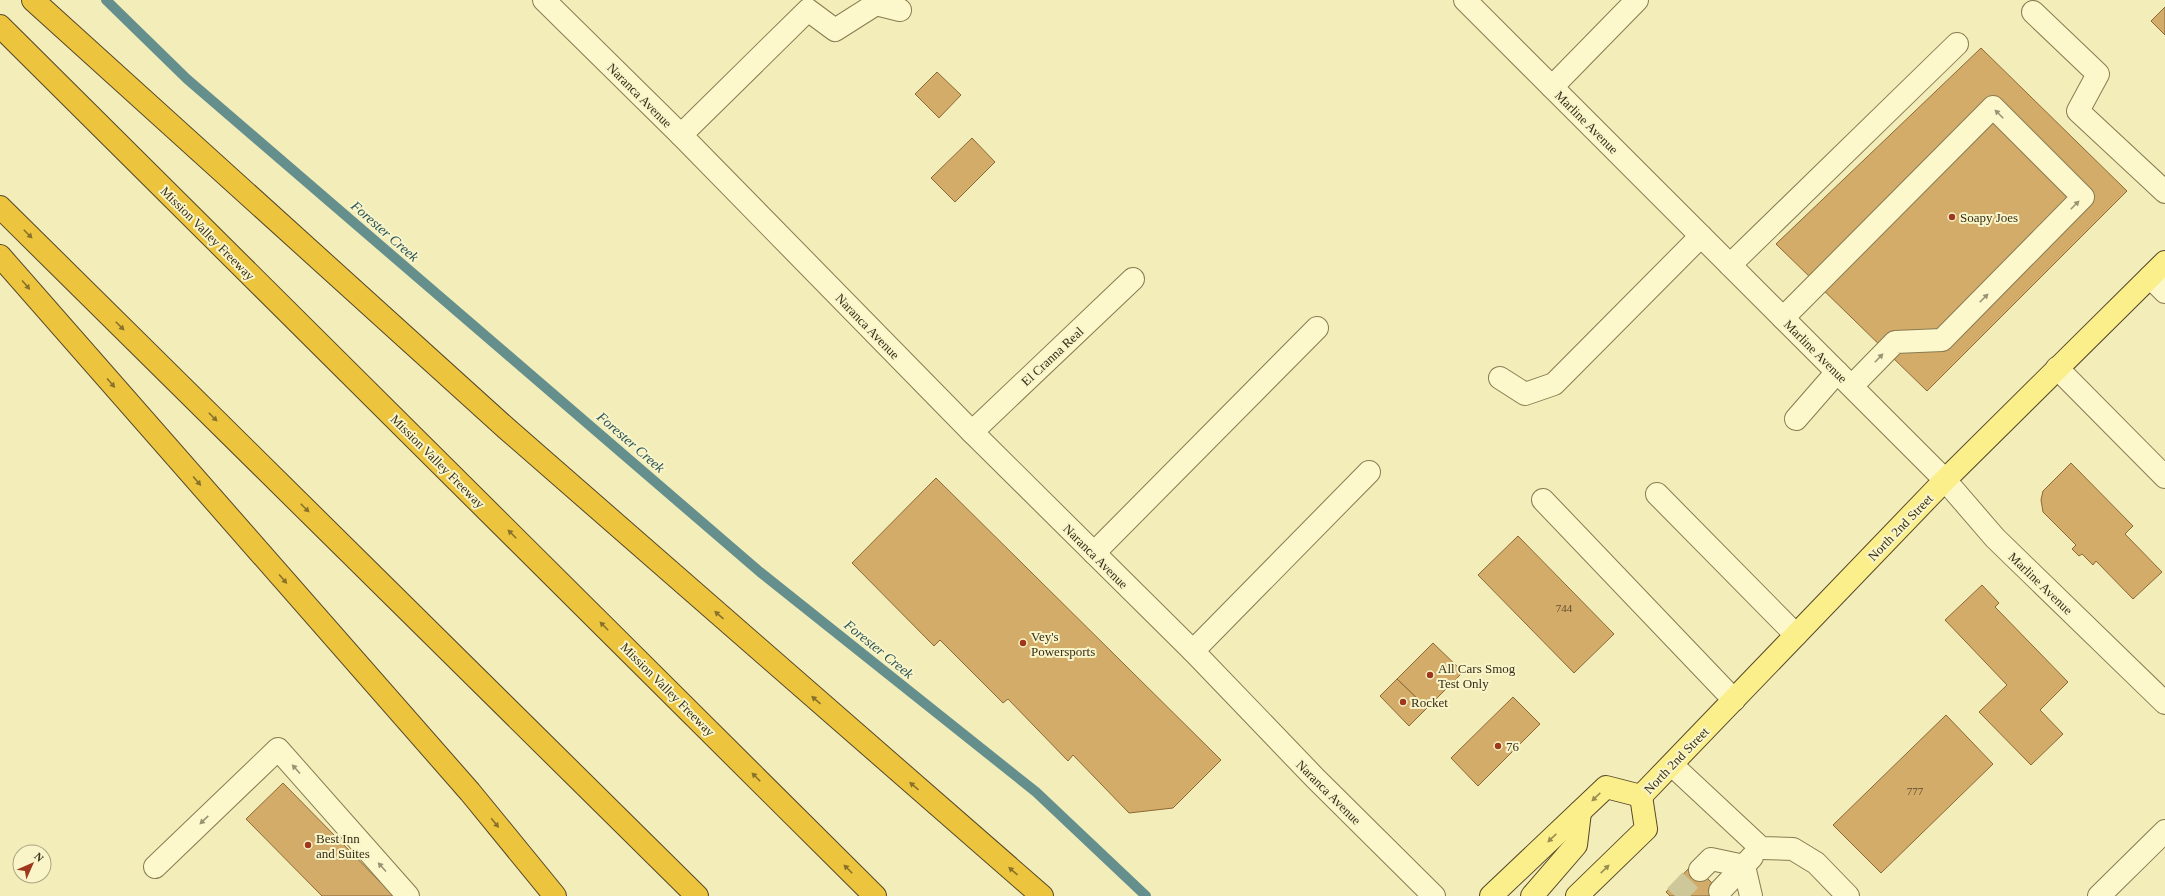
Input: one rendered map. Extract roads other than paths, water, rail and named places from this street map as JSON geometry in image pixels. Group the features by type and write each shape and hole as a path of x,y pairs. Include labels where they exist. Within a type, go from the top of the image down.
{"highway":[{"path":"33,0 507,429 1042,896"},
{"name":"Mission Valley Freeway","path":"0,26 875,896"},
{"path":"0,207 697,896"},
{"path":"0,256 465,786 555,896"}],"main road":[{"name":"North 2nd Street","path":"1641,796 1945,480 2057,368 2157,285 2165,262"},
{"name":"North 2nd Street","path":"1491,896 1606,787 1641,796"},
{"name":"North 2nd Street","path":"1578,896 1646,828 1641,796"},
{"path":"1532,896 1576,845 1580,812"}],"street":[{"name":"Naranca Avenue","path":"544,0 681,135 972,432 1193,651 1315,778 1434,896"},
{"name":"Marline Avenue","path":"1465,0 1945,480 1995,538 2165,703"},
{"path":"1552,87 1637,0"},
{"path":"681,135 808,10 835,30 876,4 900,10"},
{"path":"2033,12 2098,74 2078,112 2165,192"},
{"path":"1730,265 1957,44"},
{"path":"1783,318 1993,107 2083,197 1942,340 1895,342 1844,379 1796,419"},
{"path":"1500,378 1526,394 1554,384 1701,236"},
{"name":"El Cranna Real","path":"972,432 1133,279"},
{"path":"1094,553 1317,328"},
{"path":"2057,368 2165,477"},
{"path":"1193,651 1369,472"},
{"path":"1657,494 1796,635"},
{"path":"1543,500 1734,700"},
{"path":"155,867 278,749 408,896"},
{"path":"1672,764 1761,848 1793,849 1816,863 1848,896"},
{"path":"2099,896 2165,831"},
{"path":"1720,891 1761,848"},
{"path":"1700,870 1711,859 1744,866"},
{"path":"1744,866 1751,896"}],"waterway":[{"name":"Forester Creek","path":"106,0 187,79 760,572 1036,792 1146,896"}],"tunnel":[{"path":"1675,896 1700,870"}],"place":[{"name":"Soapy Joes","path":"1952,217"},
{"name":"Vey's Powersports","path":"1023,643"},
{"name":"All Cars Smog Test Only","path":"1430,675"},
{"name":"Rocket","path":"1403,702"},
{"name":"76","path":"1498,746"},
{"name":"Best Inn and Suites","path":"308,845"}]}
